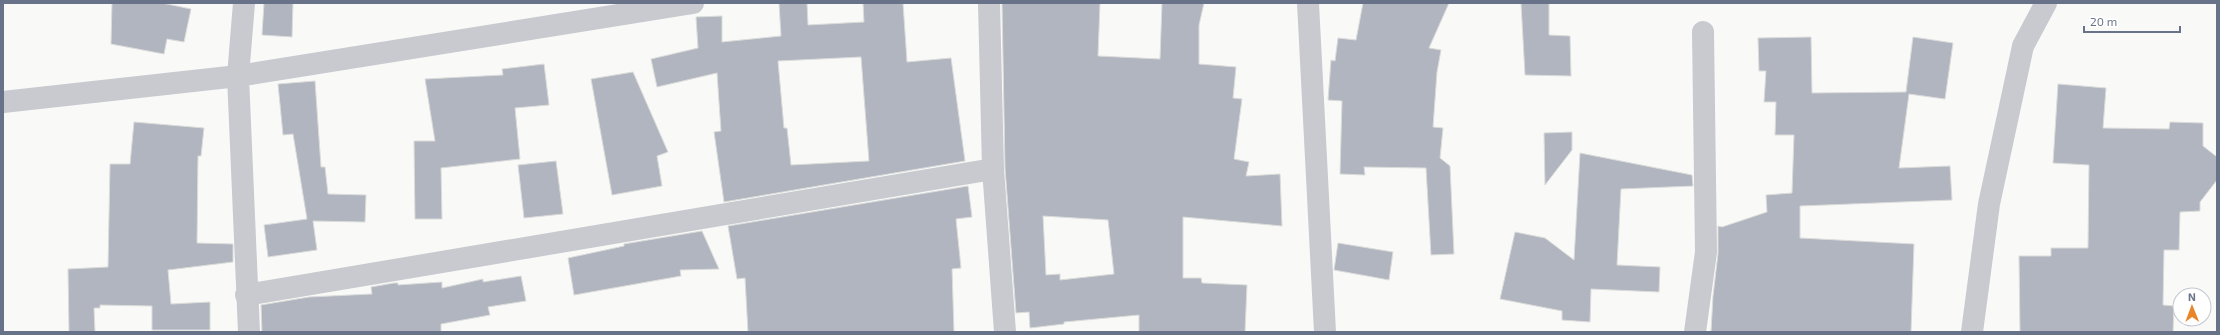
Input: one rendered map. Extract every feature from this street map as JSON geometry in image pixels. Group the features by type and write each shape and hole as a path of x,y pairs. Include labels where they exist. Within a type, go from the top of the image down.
{"street":[{"path":"244,3 238,76 246,295 249,332"},
{"path":"3,102 238,76 693,3"},
{"path":"988,3 993,169 1005,332"},
{"path":"1308,3 1325,332"},
{"path":"1972,332 1989,204 2023,46 2046,3"},
{"path":"1695,332 1706,252 1703,32"},
{"path":"246,295 993,169"}],"building":[{"path":"112,3 162,3 191,9 184,42 167,39 164,54 111,44"},
{"path":"264,3 293,3 292,37 262,35"},
{"path":"779,3 807,3 808,25 864,22 863,3 903,3 907,62 951,58 965,161 724,202 714,132 721,131 717,73 657,87 651,59 698,48 696,17 722,16 722,42 781,36","holes":["861,57 869,161 791,165 787,128 784,128 778,61"]},
{"path":"1002,3 1100,3 1098,56 1160,59 1162,3 1204,3 1199,25 1199,64 1236,67 1233,98 1242,99 1234,159 1249,162 1246,176 1280,174 1282,226 1183,217 1183,278 1201,278 1202,283 1247,285 1245,332 1139,332 1139,315 1064,322 1064,324 1030,328 1029,312 1016,313 1005,168","holes":["1043,216 1108,220 1114,274 1060,280 1060,274 1046,275"]},
{"path":"1363,3 1449,3 1429,48 1441,50 1437,72 1433,127 1443,128 1440,158 1450,166 1454,254 1431,255 1426,168 1364,167 1365,175 1340,174 1342,101 1328,100 1331,60 1335,61 1338,38 1356,40"},
{"path":"1521,3 1549,3 1549,35 1570,36 1571,76 1525,75"},
{"path":"1811,37 1812,93 1906,92 1913,37 1953,43 1945,99 1909,94 1899,168 1950,166 1952,200 1800,206 1800,238 1914,244 1911,332 1711,332 1713,296 1718,254 1718,226 1722,227 1767,212 1766,195 1792,193 1794,135 1775,135 1776,102 1764,102 1766,71 1759,71 1758,38"},
{"path":"544,64 549,105 515,108 520,159 441,168 442,219 415,219 414,141 435,141 425,79 503,75 502,69"},
{"path":"633,72 668,152 657,156 662,186 612,195 591,79"},
{"path":"315,81 321,167 325,167 328,194 366,195 365,222 313,221 317,250 268,257 264,225 307,219 293,134 283,135 278,84"},
{"path":"2058,84 2106,88 2103,128 2169,129 2170,122 2203,123 2203,146 2217,157 2217,180 2200,202 2200,211 2180,212 2179,250 2164,250 2163,305 2172,306 2173,332 2020,332 2019,256 2051,256 2051,248 2088,248 2089,165 2053,163"},
{"path":"134,122 204,128 201,156 198,156 197,243 233,244 233,262 168,270 171,304 210,302 210,330 152,330 152,306 100,305 100,308 94,308 95,332 69,332 68,269 108,267 110,164 130,164"},
{"path":"1572,132 1572,150 1545,185 1544,133"},
{"path":"1580,153 1692,175 1693,186 1621,189 1617,265 1660,267 1659,292 1591,289 1590,322 1562,320 1562,311 1500,299 1515,232 1545,238 1574,260"},
{"path":"556,161 563,214 524,218 518,165"},
{"path":"968,186 972,217 956,219 961,268 952,269 954,332 748,332 745,278 737,279 728,226"},
{"path":"702,231 719,269 680,270 681,276 574,295 568,258 624,246 624,244"},
{"path":"1338,243 1393,252 1389,280 1334,270"},
{"path":"521,276 526,301 488,307 490,315 441,324 441,332 262,332 261,305 309,297 372,294 371,287 394,283 398,283 398,285 442,282 442,288 483,279 483,282"}]}
